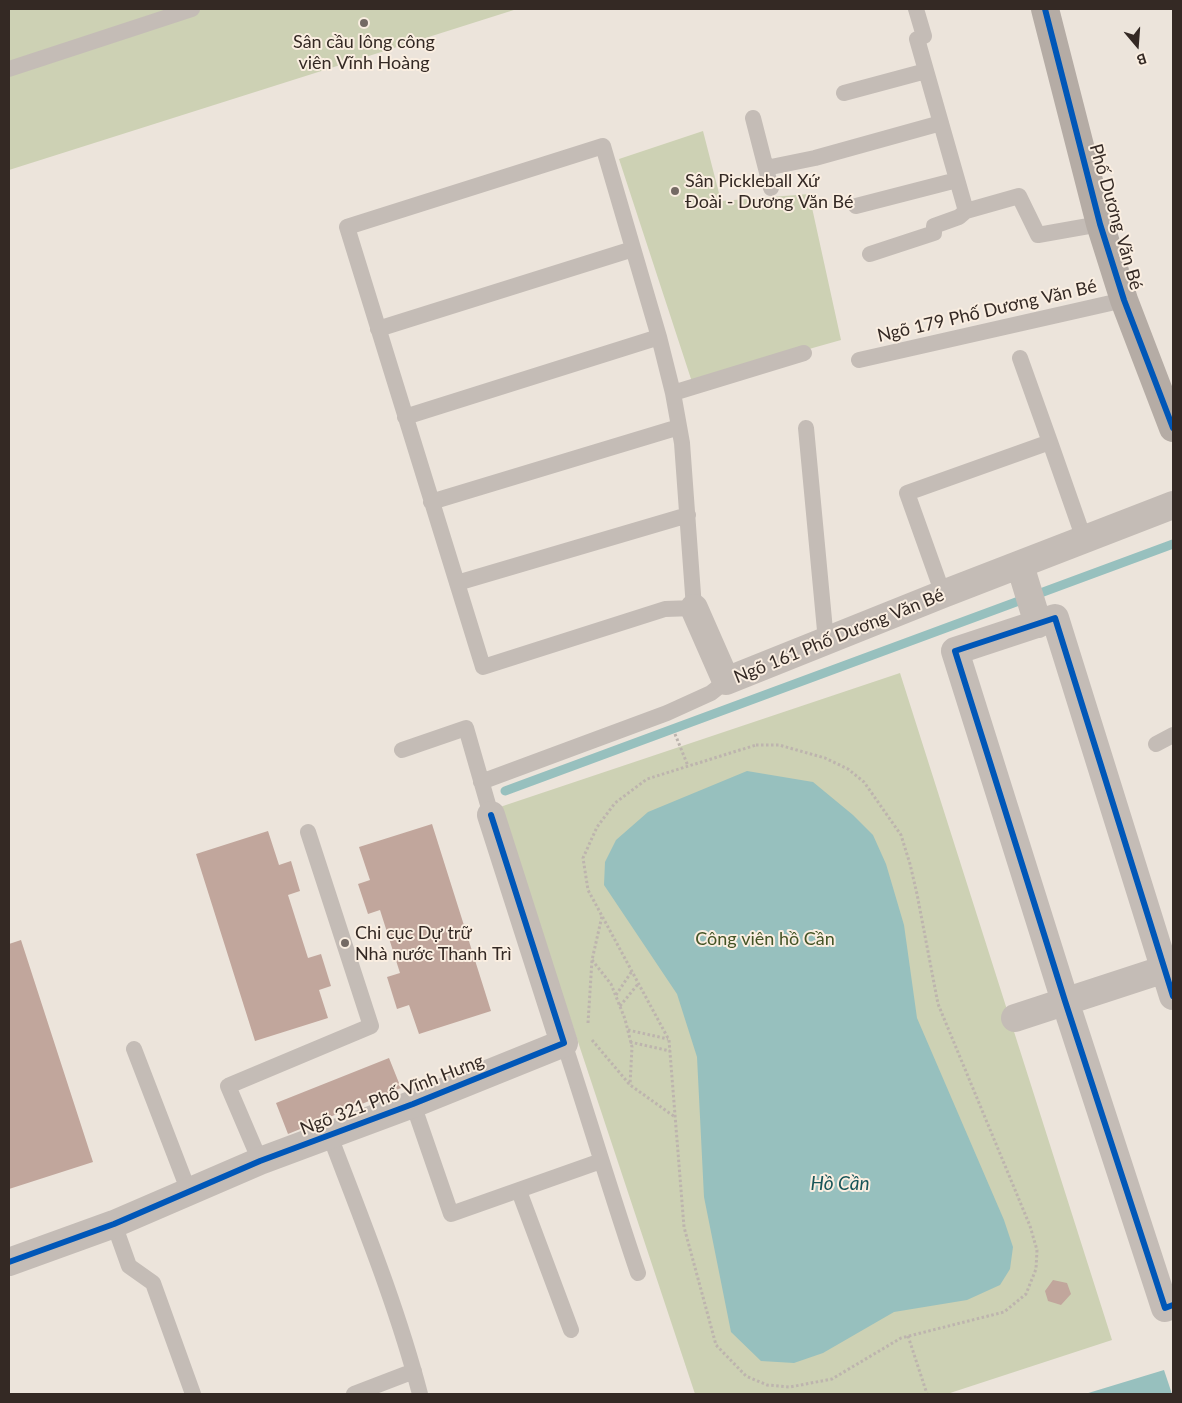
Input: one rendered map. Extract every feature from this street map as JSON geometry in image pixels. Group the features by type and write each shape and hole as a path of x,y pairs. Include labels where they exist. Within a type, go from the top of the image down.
{"street":[{"name":"Phố Dương Văn Bé","path":"1045,9 1100,224 1124,300 1173,428"},
{"name":"Ngõ 161 Phố Dương Văn Bé","path":"726,681 943,594 1022,572 1084,540 1173,505"},
{"path":"1022,572 1035,614"},
{"path":"694,608 726,681"},
{"path":"1173,996 1055,618 1035,614 955,651 1065,1002 1165,1308 1173,1305"},
{"path":"490,815 576,1038"},
{"path":"1015,1018 1165,968"},
{"name":"Ngõ 321 Phố Vĩnh Hưng","path":"9,1262 114,1224 260,1161 413,1104 576,1038"}],"lane":[{"path":"9,70 192,9"},
{"path":"916,9 924,36 917,39 966,211"},
{"path":"844,93 926,71"},
{"path":"753,118 771,188"},
{"path":"766,168 815,158 941,123"},
{"path":"603,146 633,248 659,337 673,393 682,443 694,608 665,609 483,668 347,227 603,146"},
{"path":"856,206 957,180"},
{"path":"870,254 934,233 934,226 959,217 966,211 1019,196 1038,235 1100,224"},
{"path":"378,329 633,248"},
{"name":"Ngõ 179 Phố Dương Văn Bé","path":"859,360 1124,300"},
{"path":"405,417 659,337"},
{"path":"673,393 804,353"},
{"path":"1020,358 1084,540"},
{"path":"431,502 679,427"},
{"path":"806,428 826,640"},
{"path":"943,594 906,493 1050,442"},
{"path":"456,583 688,515"},
{"name":"Ngõ 161 Phố Dương Văn Bé","path":"480,782 667,713 711,693 726,681"},
{"path":"402,750 466,728 490,815"},
{"path":"1156,744 1173,735"},
{"path":"260,1161 228,1086 371,1026 308,832"},
{"path":"576,1038 585,1106 600,1161 638,1273"},
{"path":"134,1049 189,1192"},
{"path":"413,1104 451,1214 600,1161"},
{"path":"330,1136 370,1240 420,1394"},
{"path":"519,1191 571,1330"},
{"path":"114,1224 129,1266 153,1283 193,1394"},
{"path":"354,1394 414,1371"}],"path":[{"path":"677,739 688,766"},
{"path":"756,745 778,745 825,758 848,769 864,782 901,835 917,894 938,1004 1030,1226 1037,1250 1036,1269 1026,1294 1004,1312 901,1338 832,1379 790,1387 767,1385 746,1376 716,1345 684,1227 669,1040 602,915 588,890 583,858 597,827 615,803 647,779 756,745"},
{"path":"602,915 576,1038 630,1085 675,1118"},
{"path":"592,960 611,984 628,1030 632,1067 630,1085"},
{"path":"615,995 632,971"},
{"path":"620,1007 638,983"},
{"path":"628,1030 669,1040"},
{"path":"630,1042 670,1051"},
{"path":"908,1336 927,1394"}],"green space":[{"path":"9,9 517,9 9,170"},
{"path":"703,131 721,201 809,194 841,340 692,382 619,159"},
{"name":"Công viên hồ Cần","path":"900,673 1112,1340 947,1394 695,1394 500,807"}],"water":[{"name":"Hồ Cần","path":"747,771 813,782 853,815 873,835 886,864 904,925 917,1018 1004,1220 1013,1247 1010,1269 1000,1285 967,1300 894,1312 823,1353 794,1363 761,1361 731,1332 704,1197 697,1057 677,994 604,885 605,862 616,840 648,812"},
{"path":"1164,1370 1172,1394 1085,1394"}],"building":[{"path":"432,824 491,1011 419,1034 409,1005 397,1009 387,977 400,973 380,910 368,914 358,884 370,880 359,847"},
{"path":"268,831 279,865 291,861 300,891 288,895 308,958 321,954 331,986 319,990 328,1018 255,1041 196,854"},
{"path":"21,940 93,1162 9,1189 9,944"},
{"path":"389,1058 401,1088 288,1134 276,1103"},
{"path":"1053,1280 1067,1283 1071,1294 1061,1305 1048,1301 1045,1291"}],"waterway":[{"path":"505,791 1173,544"}],"cycle path":[{"path":"1045,9 1100,224 1124,300 1173,428"},
{"path":"1173,996 1055,618 955,651 1065,1001 1165,1308 1173,1305"},
{"path":"9,1262 114,1224 260,1161 413,1104 564,1043 491,815"}],"place":[{"name":"Sân cầu lông công viên Vĩnh Hoàng","path":"364,23"},
{"name":"Sân Pickleball Xứ Đoài - Dương Văn Bé","path":"675,191"},
{"name":"Chi cục Dự trữ Nhà nước Thanh Trì","path":"345,943"}]}
